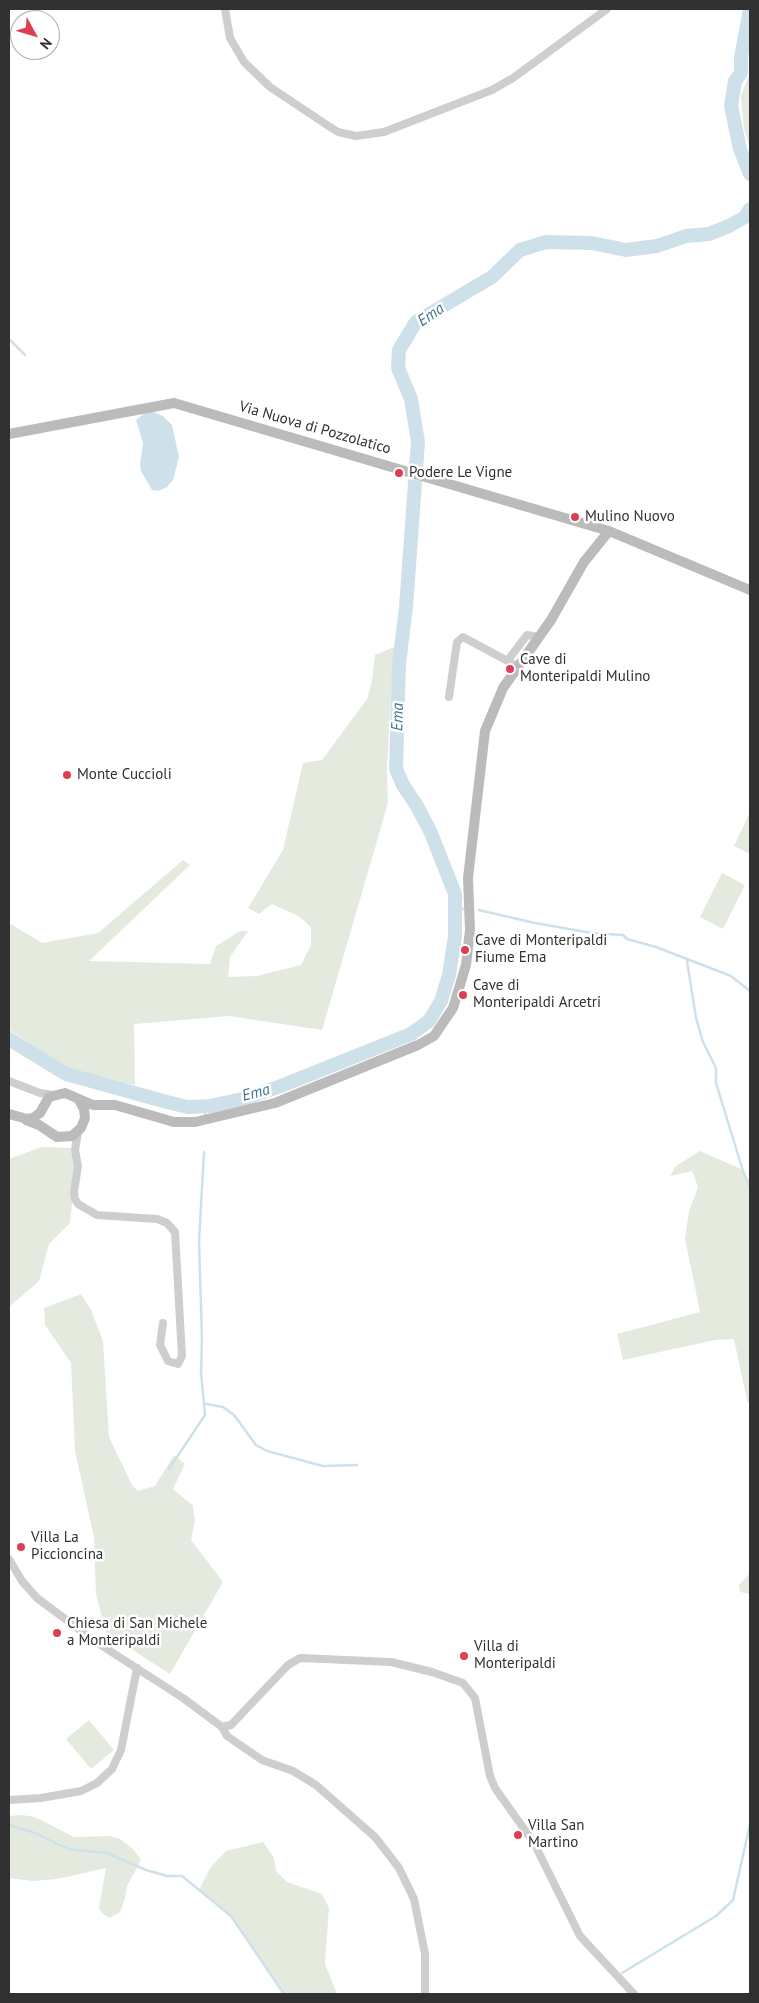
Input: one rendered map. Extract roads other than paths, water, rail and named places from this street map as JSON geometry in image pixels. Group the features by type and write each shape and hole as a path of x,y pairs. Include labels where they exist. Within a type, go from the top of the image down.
{"street":[{"path":"225,9 230,38 244,62 270,88 338,132 356,136 384,132 492,90 513,78 607,9"},
{"name":"Via Nuova di Pozzolatico","path":"9,434 174,403 609,531 750,590"},
{"path":"9,1081 32,1090 54,1095 71,1094 79,1100 100,1105 131,1108 174,1122 195,1122 236,1114 275,1103 418,1045 434,1036 453,1008 466,965 470,930 468,878 485,731 503,688 539,637 584,562 609,531"},
{"path":"508,660 527,635 539,637"},
{"path":"449,697 457,642 463,637 517,666"},
{"path":"32,1090 41,1103 40,1118 46,1131"},
{"path":"13,1116 30,1119 41,1111 45,1101 54,1095"},
{"path":"79,1100 85,1113 84,1123 78,1132 76,1150 78,1166 74,1192 78,1204 97,1215 157,1219 168,1223 175,1232 182,1356 178,1364 168,1361 160,1345 163,1323"},
{"path":"85,1113 100,1105"},
{"path":"13,1116 39,1125 53,1136 66,1138 78,1132"},
{"path":"66,1138 76,1150"},
{"path":"9,1559 22,1581 37,1598 96,1642 222,1727 227,1736 262,1760 293,1771 316,1784 375,1837 399,1868 414,1900 425,1954 425,1994"},
{"path":"222,1727 231,1725 288,1665 300,1658 391,1662 432,1672 463,1683 475,1698 490,1776 495,1788 534,1843 580,1936 634,1994"},
{"path":"9,1800 41,1798 81,1791 97,1783 110,1771 121,1750 137,1668"}],"water":[{"path":"152,411 163,416 172,425 179,457 173,480 167,487 158,491 152,490 141,471 143,443 136,420 146,412"}],"waterway":[{"name":"Ema","path":"750,10 741,57 741,73 735,81 731,106 740,149 750,174"},
{"name":"Ema","path":"9,1039 66,1074 188,1107 210,1106 247,1098 281,1086 411,1034 429,1021 441,1001 449,975 455,936 455,894 431,833 417,806 403,785 396,769 399,664 406,607 418,442 411,399 398,368 399,350 416,322 492,277 520,250 546,242 592,243 626,250 657,246 686,236 709,234 745,217 750,209"},
{"path":"9,339 25,355"},
{"name":"Ema","path":"410,463 416,465"},
{"path":"455,909 464,909"},
{"path":"479,910 535,923 592,933 623,935 627,939 656,947 731,976 750,991"},
{"path":"687,961 696,1018 703,1042 716,1068 716,1083 743,1171 750,1187"},
{"name":"Ema","path":"205,1106 205,1114"},
{"path":"169,1469 205,1415 201,1372 199,1241 204,1152"},
{"path":"206,1404 223,1407 234,1415 256,1445 267,1451 323,1466 357,1465"},
{"path":"622,1973 716,1916 733,1900 750,1824"},
{"path":"9,1825 35,1833 68,1849 107,1853 146,1870 167,1876 182,1876 231,1916 284,1994"}],"place":[{"name":"Podere Le Vigne","path":"399,473"},
{"name":"Mulino Nuovo","path":"575,517"},
{"name":"Cave di Monteripaldi Mulino","path":"510,669"},
{"name":"Monte Cuccioli","path":"67,775"},
{"name":"Cave di Monteripaldi Fiume Ema","path":"465,950"},
{"name":"Cave di Monteripaldi Arcetri","path":"463,995"},
{"name":"Villa La Piccioncina","path":"21,1547"},
{"name":"Chiesa di San Michele a Monteripaldi","path":"57,1633"},
{"name":"Villa di Monteripaldi","path":"464,1656"},
{"name":"Villa San Martino","path":"518,1835"}]}
